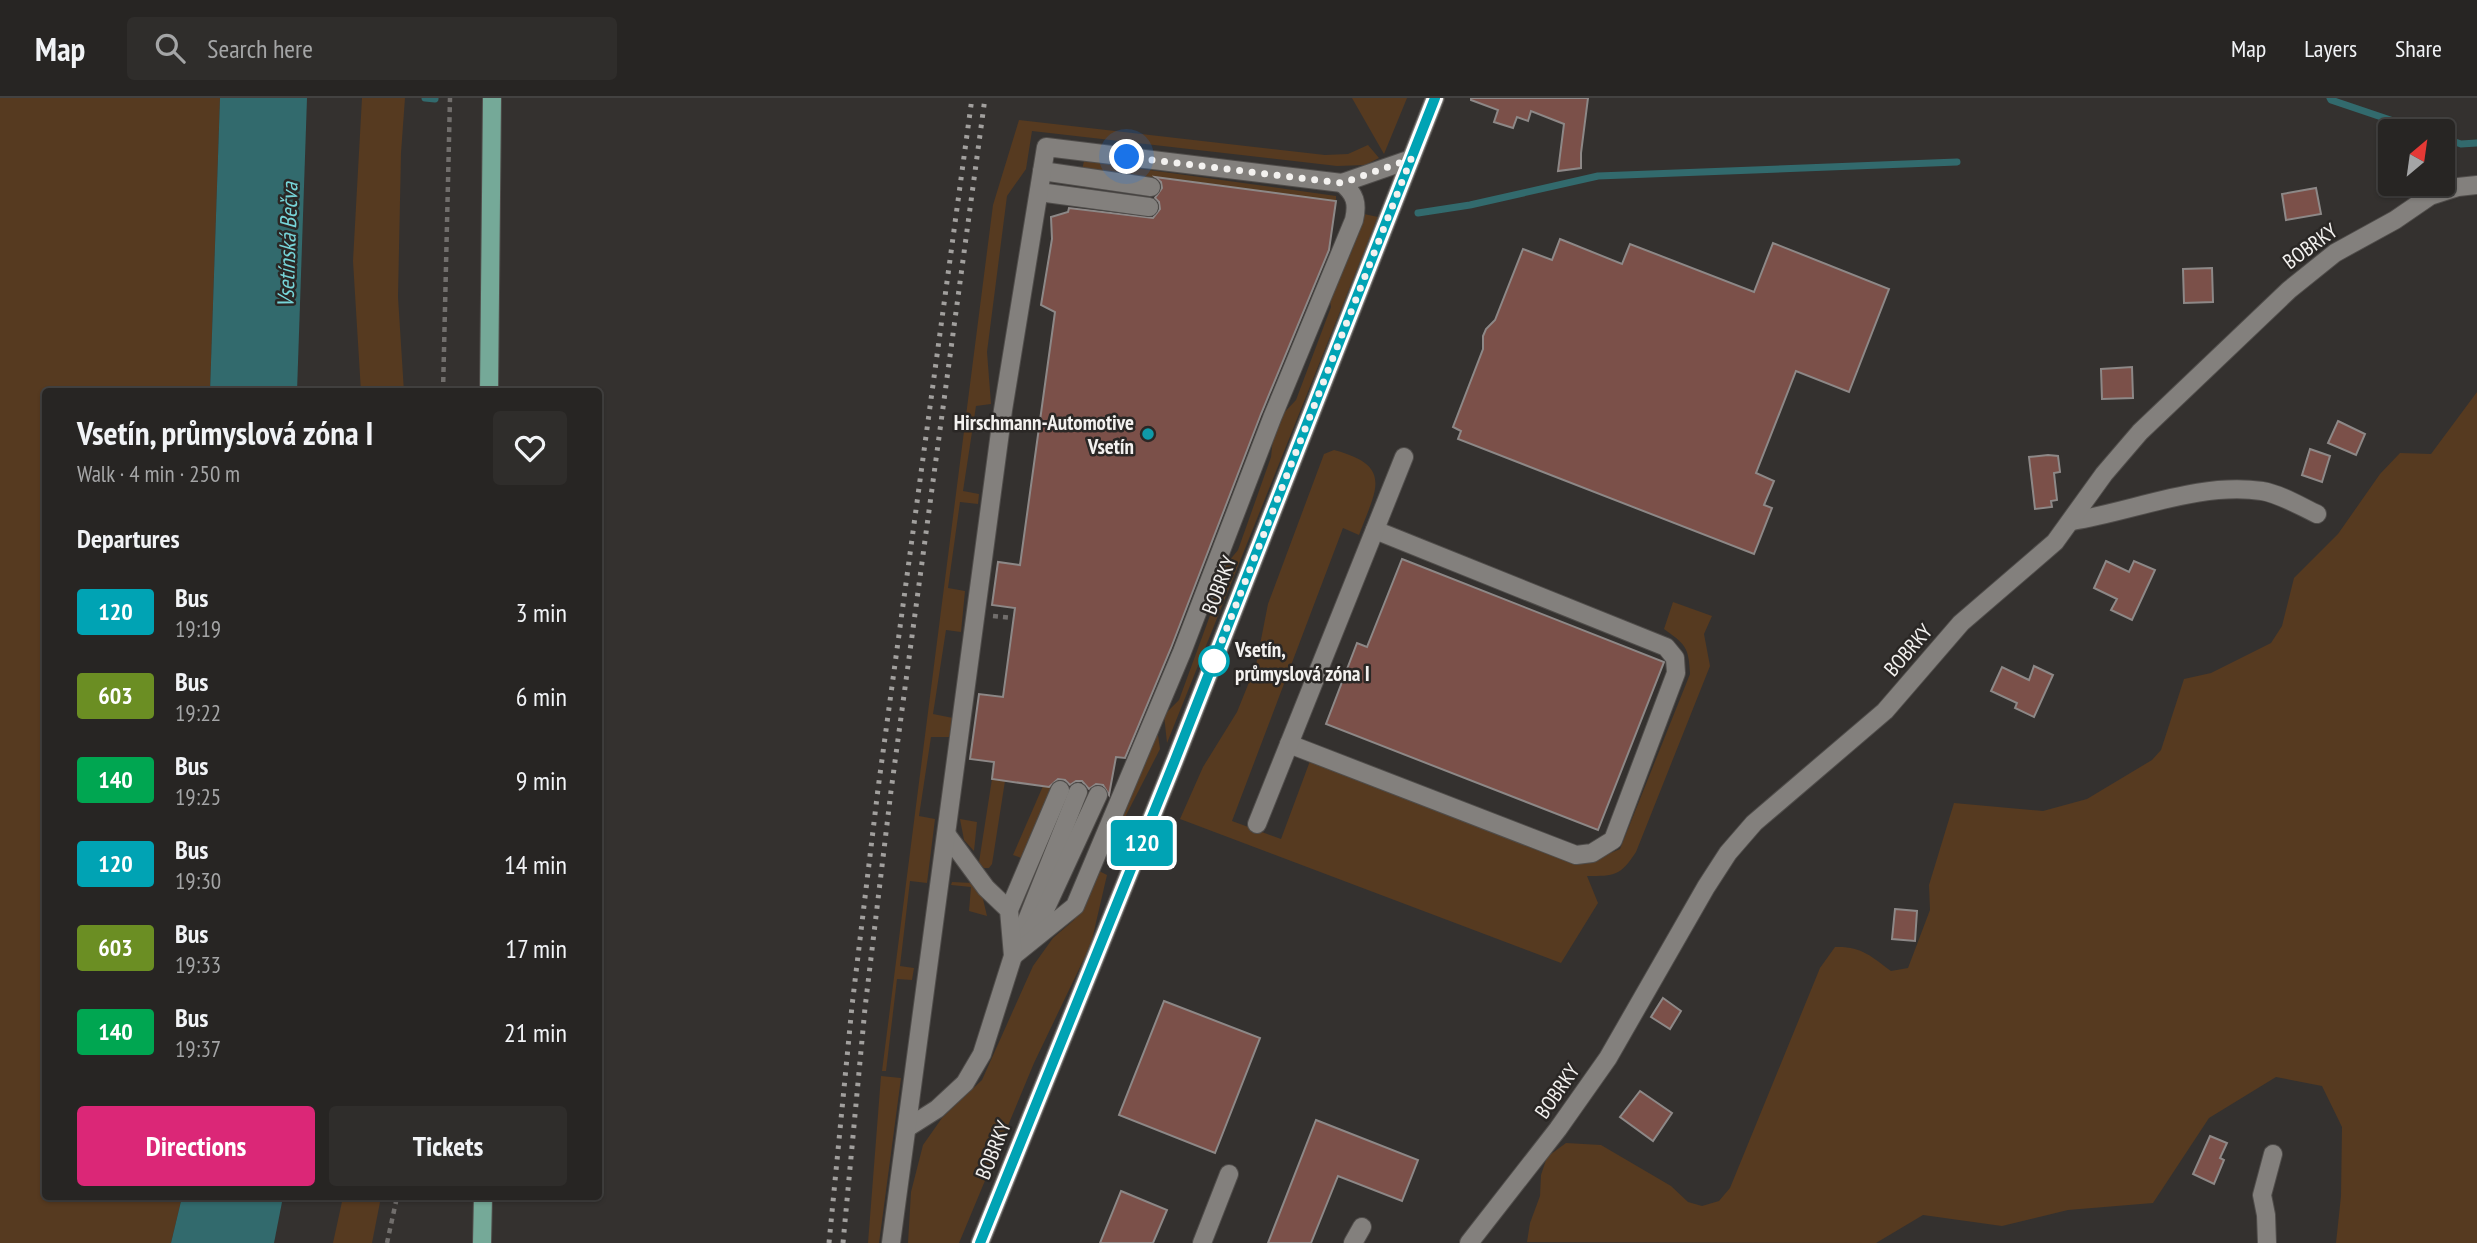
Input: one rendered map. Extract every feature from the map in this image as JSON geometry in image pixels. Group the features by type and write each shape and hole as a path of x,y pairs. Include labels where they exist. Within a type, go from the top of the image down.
{"main road":[{"path":"489,388 492,98"},
{"path":"482,1243 483,1200"}],"street":[{"name":"BOBRKY","path":"980,1243 1170,773 1435,98"},
{"path":"891,1243 1003,410 1046,147 1342,183 1411,159"},
{"path":"1042,171 1151,187"},
{"path":"1013,956 1075,906 1182,652 1272,418 1354,220 1357,206 1352,191 1342,183"},
{"name":"BOBRKY","path":"1469,1243 1558,1129 1608,1058 1706,887 1728,853 1754,823 1885,711 1961,623 2055,542 2104,474 2140,432 2288,290 2335,253 2395,220 2430,196 2458,187 2477,185"},
{"path":"1039,192 1149,207"},
{"path":"1257,824 1404,457"},
{"path":"2072,520 2104,516 2207,491 2235,489 2265,491 2317,514"},
{"path":"1289,744 1576,855 1592,853 1613,840 1676,673 1675,658 1667,647 1375,530"},
{"path":"907,1128 937,1109 965,1083 982,1054 1069,791 1009,911 1013,956"},
{"path":"1013,956 1044,912 1098,796"},
{"path":"947,835 986,888 1009,911"},
{"path":"2267,1243 2262,1195 2273,1154"},
{"path":"1202,1243 1229,1174"},
{"path":"1353,1243 1362,1227"}],"path":[{"path":"443,388 450,98"},
{"path":"387,1243 396,1200"}],"shaded area":[{"path":"0,98 220,98 210,388 42,388 42,1200 181,1200 171,1243 0,1243"},
{"path":"362,98 405,98 398,297 404,388 361,388 353,261"},
{"path":"1352,98 1407,98 1384,154"},
{"path":"1019,120 1325,155 1348,154 1368,145 1379,158 1365,165 1337,166 1032,131 1026,169 1007,196 987,352 991,404 976,406 963,491 979,494 978,504 960,502 948,588 965,591 961,632 946,630 933,714 953,718 949,737 931,737 919,816 935,819 927,883 910,881 900,966 914,968 912,980 897,979 886,1071 882,1071 993,205"},
{"path":"1084,161 1336,196 1336,201 1153,176 1152,181 1082,170"},
{"path":"1364,214 1378,217 1167,743 1164,715 1179,700 1212,610 1214,588 1220,572 1238,550 1271,457 1273,438 1281,416 1296,400 1331,307 1329,296 1338,269 1351,253"},
{"path":"2477,392 2477,1243 2336,1243 2341,1196 2342,1127 2322,1086 2276,1077 2209,1118 2153,1203 2068,1210 2002,1226 1923,1215 1876,1243 1527,1242 1530,1223 1540,1196 1541,1175 1547,1157 1566,1143 1601,1145 1671,1186 1688,1202 1702,1206 1719,1201 1730,1188 1820,968 1835,947 1859,950 1891,971 1908,968 1930,910 1929,885 1954,803 2043,811 2087,799 2152,760 2161,750 2184,679 2211,673 2271,643 2282,626 2294,578 2338,534 2380,474 2400,453 2431,454"},
{"path":"1334,450 1353,456 1373,472 1375,481 1371,505 1359,535 1343,528 1232,821 1281,839 1310,761 1592,861 1620,849 1690,674 1685,647 1664,629 1673,602 1712,616 1704,634 1710,666 1636,852 1626,866 1616,873 1587,876 1598,903 1561,963 1180,819 1203,767 1237,712 1256,665 1268,604 1324,454"},
{"path":"1157,728 1160,749 1119,829 1124,808"},
{"path":"992,779 1005,781 992,864 989,868 984,868 979,862"},
{"path":"1043,786 1054,787 1024,859 1013,855"},
{"path":"960,819 977,822 974,851 964,840"},
{"path":"1099,871 1107,875 1091,944 1034,1063 959,1243 908,1243 911,1192 923,1145 942,1118 982,1080 1033,966 1053,938 1074,920"},
{"path":"952,882 972,883 983,899 987,916 969,911 971,887 951,885"},
{"path":"881,1076 901,1078 879,1243 868,1243"},
{"path":"342,1200 380,1200 372,1243 333,1243"}],"water":[{"name":"Vsetínská Bečva","path":"220,98 307,98 297,388 210,388"},
{"path":"181,1200 282,1200 274,1243 171,1243"}],"building":[{"path":"1471,98 1588,98 1581,168 1558,171 1564,124 1531,111 1528,121 1517,117 1513,128 1494,122 1498,110"},
{"name":"Hirschmann-Automotive Vsetín","path":"1155,177 1336,201 1329,250 1125,758 1116,757 1109,795 1103,785 1096,784 1089,789 1082,781 1070,785 1065,780 1058,779 1049,787 992,779 994,762 970,759 979,694 1003,697 1015,608 992,605 998,562 1020,565 1055,312 1041,305 1052,239 1051,217 1068,212 1069,208 1153,218 1160,209 1155,198 1162,188 1161,182"},
{"path":"2316,188 2321,214 2286,220 2282,194"},
{"path":"1560,239 1622,264 1630,244 1754,292 1773,243 1889,289 1849,392 1796,371 1756,473 1774,481 1764,505 1772,508 1754,554 1458,439 1461,431 1453,427 1483,349 1483,336 1495,320 1523,249 1552,260"},
{"path":"2212,268 2213,302 2184,303 2183,269"},
{"path":"2132,367 2133,398 2102,399 2101,369"},
{"path":"2338,421 2365,434 2356,455 2328,443"},
{"path":"2310,449 2330,456 2322,482 2302,475"},
{"path":"2058,456 2060,472 2054,473 2057,500 2051,501 2052,507 2035,509 2029,457"},
{"path":"1402,559 1664,662 1598,830 1326,724 1357,643 1367,647"},
{"path":"2106,561 2129,572 2134,561 2155,570 2132,620 2111,610 2117,599 2094,588"},
{"path":"2034,666 2053,675 2034,717 2015,708 2017,703 1991,691 2002,667 2029,680"},
{"path":"1895,909 1917,911 1915,941 1892,939"},
{"path":"1663,998 1681,1011 1670,1029 1651,1017"},
{"path":"1164,1001 1260,1038 1215,1153 1119,1115"},
{"path":"1640,1091 1672,1113 1653,1141 1620,1117"},
{"path":"1316,1120 1418,1160 1402,1201 1338,1176 1311,1243 1268,1243"},
{"path":"2210,1136 2227,1143 2220,1158 2224,1160 2214,1184 2193,1174"},
{"path":"1121,1191 1167,1210 1153,1243 1100,1243"}],"waterway":[{"path":"425,98 435,99"},
{"path":"2330,98 2387,119"},
{"path":"2455,142 2477,143"},
{"path":"1418,213 1470,205 1598,176 1957,162"}],"railway":[{"path":"829,1243 852,1006 878,789 972,98"},
{"path":"843,1243 865,1008 891,791 985,98"}],"bus line":[{"name":"120","path":"980,1243 1175,760 1435,98"}],"place":[{"name":"Hirschmann-Automotive Vsetín","path":"1148,434"},
{"name":"Vsetín, průmyslová zóna I","path":"1214,661"}],"route":[{"path":"1127,157 1342,183 1411,159 1214,661"}]}
